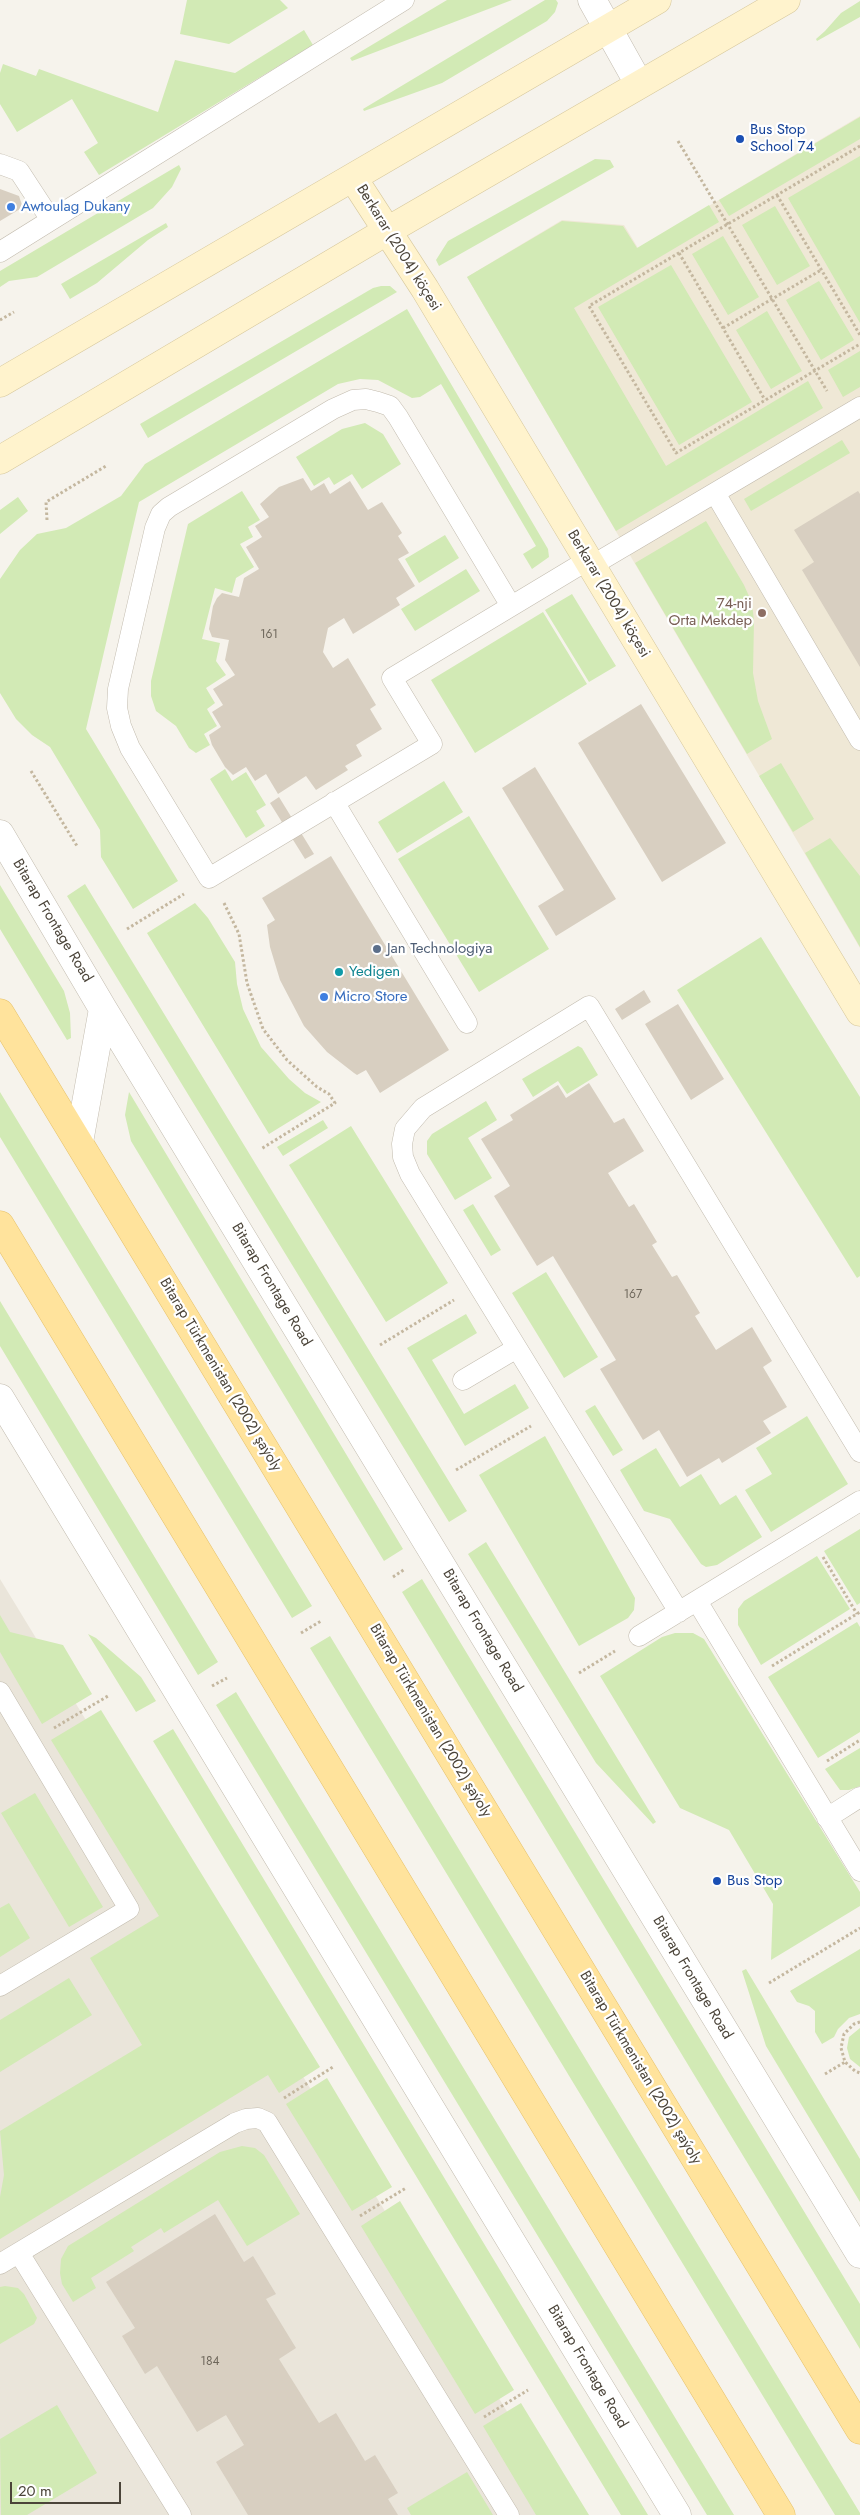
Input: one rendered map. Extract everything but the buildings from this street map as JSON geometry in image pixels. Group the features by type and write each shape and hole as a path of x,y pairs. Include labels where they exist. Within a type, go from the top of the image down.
{"main road":[{"name":"Bitarap Türkmenistan (2002) şaýoly","path":"0,1013 860,2430"},
{"path":"0,1225 781,2515"}],"street":[{"path":"592,0 639,84"},
{"path":"0,383 658,0"},
{"path":"0,460 387,230 786,0"},
{"name":"Berkarar (2004) köçesi","path":"354,178 860,1012"},
{"name":"Bitarap Frontage Road","path":"0,834 103,1009 860,2254"},
{"path":"79,1142 103,1009"},
{"name":"Bitarap Frontage Road","path":"0,1398 677,2515"}],"lane":[{"path":"0,252 404,0"},
{"path":"0,164 20,171 51,220"},
{"path":"511,606 390,406 366,399 353,400 333,409 169,507 161,514 155,528 118,689 117,708 130,748 209,878 432,744 392,678 511,606 715,493 855,412"},
{"path":"715,493 860,740"},
{"path":"334,802 467,1023"},
{"path":"679,1612 410,1174 403,1157 402,1144 405,1129 423,1108 589,1006 860,1452"},
{"path":"463,1380 516,1348"},
{"path":"639,1636 860,1502"},
{"path":"697,1601 860,1871"},
{"path":"0,1692 129,1909 0,1986"},
{"path":"828,1818 860,1798"},
{"path":"0,2264 235,2123 246,2118 258,2118 266,2122 273,2130 509,2515"},
{"path":"19,2253 181,2515"}],"path":[{"path":"678,140 814,371 855,412"},
{"path":"860,146 590,306 676,453 860,344"},
{"path":"777,195 860,335"},
{"path":"679,253 765,400"},
{"path":"722,328 822,270"},
{"path":"0,320 14,312"},
{"path":"47,520 46,502 106,466"},
{"path":"31,770 77,846"},
{"path":"127,929 209,878 230,913 239,934 247,983 263,1029 287,1060 329,1094 335,1103 260,1149"},
{"path":"380,1345 478,1285"},
{"path":"456,1470 555,1411"},
{"path":"746,1682 859,1613 808,1533"},
{"path":"301,1633 321,1620"},
{"path":"580,1673 639,1636"},
{"path":"207,1689 227,1678"},
{"path":"30,1742 108,1696"},
{"path":"802,1776 860,1740"},
{"path":"769,1983 860,1928"},
{"path":"860,2022 854,2024 844,2034 841,2048 845,2062 855,2072 860,2073"},
{"path":"825,2074 845,2062"},
{"path":"258,2118 264,2110 333,2067"},
{"path":"336,2232 406,2188"},
{"path":"459,2433 528,2390"}],"shaded area":[{"name":"74-nji Orta Mekdep","path":"860,116 860,948 467,277 562,220 624,225 638,248"},
{"path":"0,1579 570,2515 0,2515"}],"green space":[{"path":"187,0 280,0 288,8 229,44 180,34"},
{"path":"447,0 512,0 352,61 350,58"},
{"path":"545,0 556,0 558,3 555,12 547,21 442,83 364,111 363,109"},
{"path":"860,1 860,17 817,41 816,39 841,13"},
{"path":"304,30 313,45 99,175 84,152 98,143 72,99 17,132 0,104 0,73 3,64 36,76 39,69 158,112 175,60 235,73"},
{"path":"860,117 860,139 729,216 719,200"},
{"path":"860,156 860,323 788,198"},
{"path":"595,159 610,160 614,167 439,266 436,260 448,241"},
{"path":"179,165 181,169 172,187 153,208 37,277 9,281 0,287 0,271"},
{"path":"709,205 719,222 574,308 666,466 808,381 823,408 616,531 467,277 562,221 623,226 637,248"},
{"path":"775,206 810,266 777,285 742,225"},
{"path":"166,223 168,227 148,240 97,283 70,299 61,284"},
{"path":"723,236 759,297 728,315 692,254"},
{"path":"671,265 752,402 679,445 598,307"},
{"path":"819,281 854,340 821,360 786,300"},
{"path":"390,286 397,292 148,438 140,424 373,288"},
{"path":"407,309 548,549 549,557 532,569 523,554 536,546 441,384 420,397 412,398 378,380 360,379 338,384 139,502 86,729 178,881 133,909 101,857 100,830 50,747 32,735 16,719 0,693 0,579 20,550 37,534 66,528 121,496 145,464"},
{"path":"767,311 802,371 771,389 736,330"},
{"path":"860,351 860,387 843,397 828,370"},
{"path":"365,423 383,434 401,464 362,489 352,474 334,485 329,477 314,486 296,457 342,429"},
{"path":"842,440 850,453 751,511 744,499"},
{"path":"242,491 260,520 248,527 253,537 240,544 254,567 236,578 232,593 215,588 202,639 220,643 216,661 226,675 206,688 215,703 207,709 217,726 204,734 210,745 196,753 189,748 176,726 156,711 151,696 151,681 188,524"},
{"path":"18,497 28,511 0,534 0,510"},
{"path":"706,521 744,585 752,603 754,621 753,673 758,701 772,739 747,754 635,563"},
{"path":"445,535 459,558 419,583 405,559"},
{"path":"466,569 480,591 415,631 401,609"},
{"path":"572,594 616,666 589,682 545,610"},
{"path":"543,612 587,684 475,753 431,680"},
{"path":"781,763 814,819 793,832 759,776"},
{"path":"225,769 232,781 246,772 266,805 256,811 265,826 246,838 210,779"},
{"path":"444,781 463,812 397,853 378,822"},
{"path":"469,816 549,949 479,992 398,859"},
{"path":"830,838 860,876 860,947 805,853"},
{"path":"85,884 467,1511 449,1522 67,896"},
{"path":"0,885 64,991 70,1013 71,1038 67,1040 0,929"},
{"path":"195,903 208,918 235,962 237,984 243,1009 261,1047 289,1079 305,1093 321,1102 269,1134 147,933"},
{"path":"761,937 860,1097 860,1276 857,1278 677,990"},
{"path":"578,1046 582,1048 598,1075 567,1094 558,1081 533,1097 522,1079"},
{"path":"0,1092 312,1606 292,1618 0,1137"},
{"path":"129,1092 403,1549 384,1561 131,1141 125,1115"},
{"path":"486,1101 497,1120 468,1138 492,1178 455,1200 427,1154 427,1141 432,1134"},
{"path":"323,1120 328,1128 283,1156 277,1147"},
{"path":"351,1126 448,1283 386,1322 289,1165"},
{"path":"473,1204 501,1250 491,1256 463,1210"},
{"path":"546,1272 598,1357 564,1378 512,1293"},
{"path":"0,1301 218,1662 198,1675 0,1346"},
{"path":"466,1314 477,1333 432,1360 464,1414 515,1384 529,1408 465,1446 407,1348"},
{"path":"595,1405 623,1450 613,1456 585,1411"},
{"path":"807,1416 848,1484 771,1532 745,1490 772,1474 756,1448"},
{"path":"545,1436 635,1598 634,1610 628,1618 579,1646 479,1475"},
{"path":"656,1448 680,1487 701,1474 720,1505 736,1495 762,1537 717,1565 706,1567 701,1564 670,1519 644,1511 620,1470"},
{"path":"860,1529 860,1603 857,1605 824,1551"},
{"path":"486,1542 656,1822 653,1824 596,1763 468,1554"},
{"path":"817,1556 850,1609 761,1665 738,1625 738,1609 744,1601"},
{"path":"422,1579 860,2304 860,2349 402,1592"},
{"path":"0,1615 10,1632 63,1645 92,1694 42,1724 0,1652"},
{"path":"857,1622 860,1627 860,1732 818,1758 768,1677"},
{"path":"675,1633 693,1633 704,1639 860,1892 860,1906 771,1960 773,1904 729,1830 680,1808 600,1676 662,1637"},
{"path":"88,1634 96,1638 141,1677 156,1701 136,1712"},
{"path":"330,1636 860,2515 835,2515 310,1648"},
{"path":"236,1692 734,2515 707,2515 216,1705"},
{"path":"101,1710 320,2067 279,2093 268,2075 0,2239 0,2197 4,2175 0,2131 142,2045 90,1958 159,1916 51,1740"},
{"path":"173,1729 648,2515 621,2515 153,1741"},
{"path":"860,1748 860,1786 849,1790 840,1790 825,1769"},
{"path":"35,1793 103,1907 69,1927 1,1813"},
{"path":"9,1903 30,1938 0,1957 0,1908"},
{"path":"860,1949 860,2014 849,2018 838,2029 834,2037 822,2044 815,2032 815,2011 809,2006 797,2002 790,1991"},
{"path":"746,1969 860,2159 860,2202 766,2046 742,1971"},
{"path":"69,1978 92,2015 0,2072 0,2020"},
{"path":"860,2028 860,2067 850,2059 847,2048 849,2037"},
{"path":"327,2078 392,2187 352,2211 286,2104"},
{"path":"242,2146 255,2148 264,2155 300,2214 247,2246 218,2200 164,2233 161,2228 131,2247 134,2251 91,2278 96,2288 73,2302 62,2284 60,2273 61,2259 68,2246 220,2152"},
{"path":"400,2201 514,2390 475,2414 361,2226"},
{"path":"0,2287 18,2288 24,2294 37,2318 34,2324 0,2344"},
{"path":"521,2403 589,2515 536,2515 483,2426"},
{"path":"57,2405 97,2473 27,2515 1,2515 0,2439"},
{"path":"467,2472 493,2515 411,2515 407,2508"}],"place":[{"name":"Bus Stop School 74","path":"740,139"},
{"name":"Awtoulag Dukany","path":"11,207"},
{"name":"74-nji Orta Mekdep","path":"762,613"},
{"name":"Jan Technologiya","path":"377,949"},
{"name":"Yedigen","path":"339,972"},
{"name":"Micro Store","path":"324,997"},
{"name":"Bus Stop","path":"717,1881"}]}
